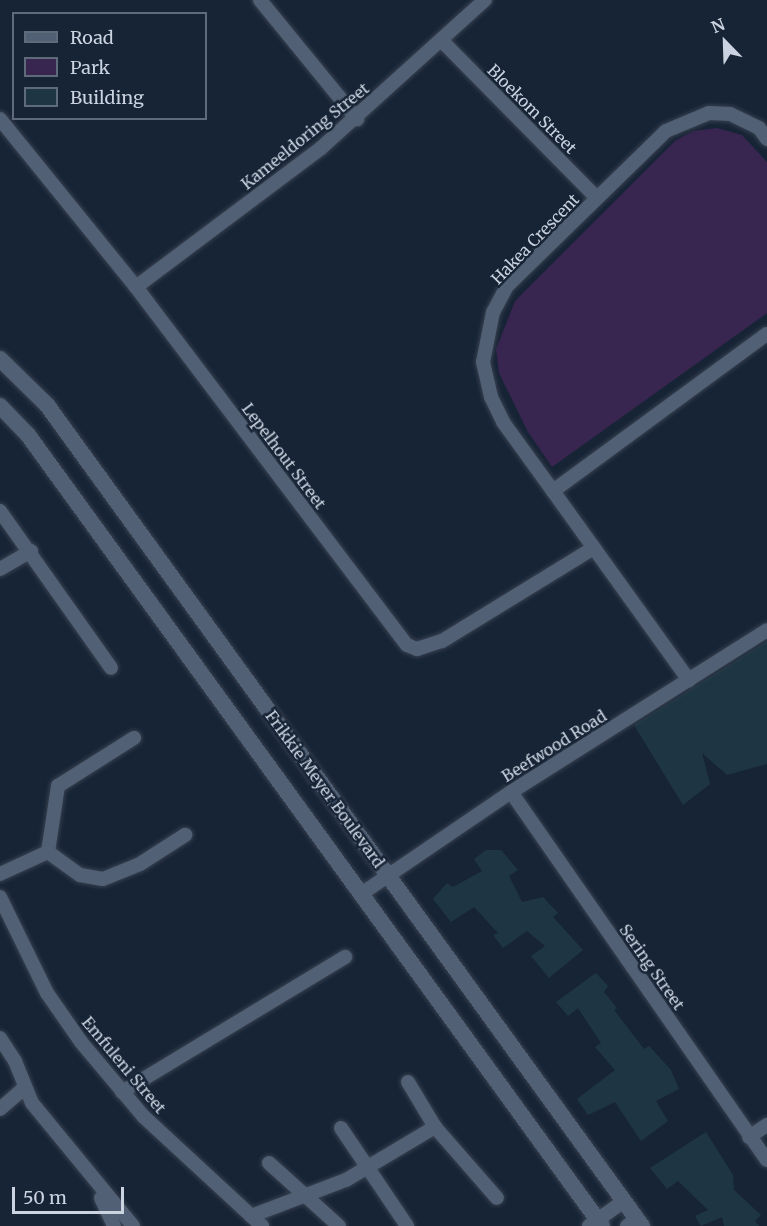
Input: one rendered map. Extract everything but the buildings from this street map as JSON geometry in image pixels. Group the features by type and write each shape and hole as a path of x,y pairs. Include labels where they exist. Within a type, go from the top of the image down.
{"street":[{"path":"260,0 357,119"},
{"name":"Kameeldoring Street","path":"136,287 357,119 443,42 485,0"},
{"name":"Bloekom Street","path":"443,42 597,198"},
{"name":"Hakea Crescent","path":"689,680 553,491 491,397 484,341 507,286 666,131 687,119 709,112 730,114 759,128 767,139"},
{"name":"Lepelhout Street","path":"0,119 136,287 407,645 417,649 442,641 594,548"},
{"path":"553,491 767,334"},
{"name":"Frikkie Meyer Boulevard","path":"0,359 47,405 624,1201 636,1224"},
{"name":"Frikkie Meyer Boulevard","path":"0,406 28,435 362,894 597,1224"},
{"path":"0,511 31,551 111,668"},
{"path":"0,569 31,551"},
{"name":"Beefwood Road","path":"362,894 389,878 511,792 767,630"},
{"path":"48,852 58,786 134,738"},
{"name":"Sering Street","path":"511,792 767,1160"},
{"path":"48,852 80,876 103,879 140,864 184,835"},
{"path":"0,874 48,852"},
{"name":"Emfuleni Street","path":"0,897 47,993 122,1092 256,1221"},
{"path":"122,1092 345,957"},
{"path":"0,1038 15,1061 32,1103 97,1187 133,1226"},
{"path":"408,1082 435,1127 497,1198"},
{"path":"0,1109 25,1087"},
{"path":"749,1137 767,1125"},
{"path":"256,1221 303,1194 333,1186 366,1169 435,1127"},
{"path":"341,1128 366,1169 407,1226"},
{"path":"269,1163 339,1226"},
{"path":"97,1187 114,1226"},
{"path":"597,1224 624,1201"}],"green space":[{"path":"717,128 742,135 767,162 767,313 552,467 528,432 499,373 496,349 515,301 675,141 693,131"}]}
